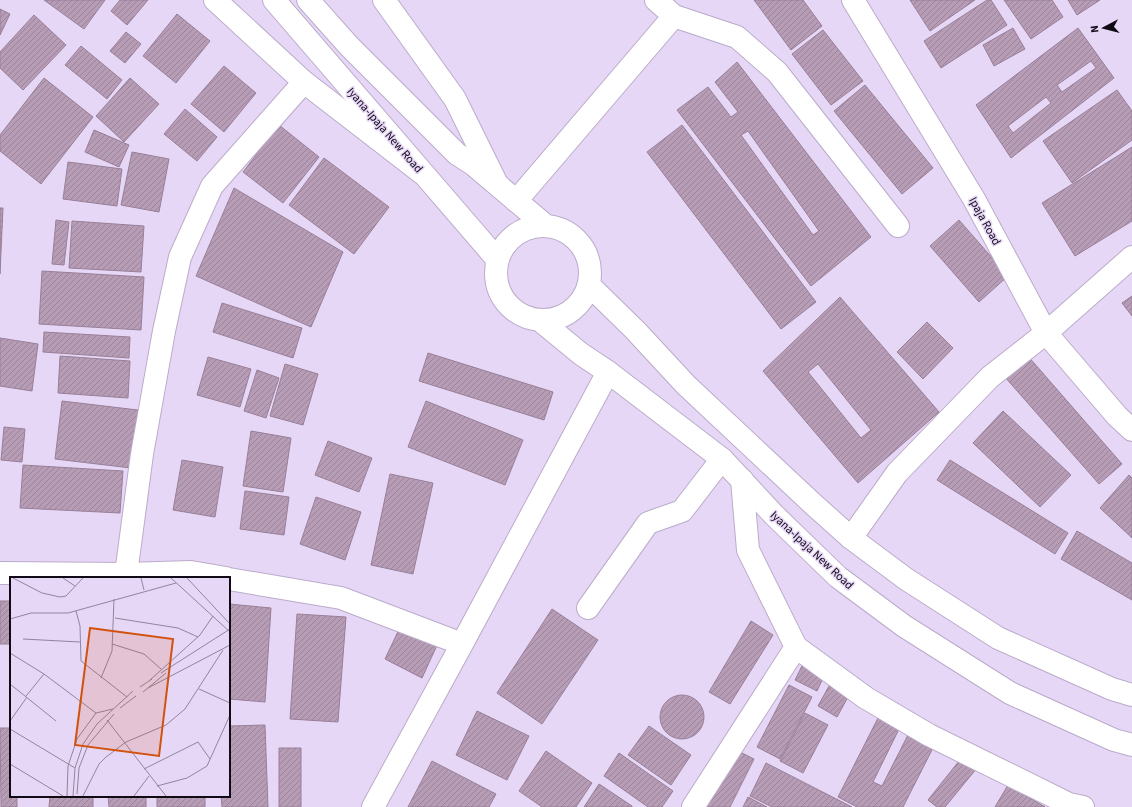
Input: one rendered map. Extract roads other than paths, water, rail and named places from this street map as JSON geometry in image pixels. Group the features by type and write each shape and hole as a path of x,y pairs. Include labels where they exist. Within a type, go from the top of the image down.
{"main road":[{"path":"215,0 304,82 422,173"},
{"name":"Iyana-Ipaja New Road","path":"274,0 497,260"},
{"path":"308,0 349,46 457,154 496,182 546,226"},
{"path":"384,0 455,99 496,182"},
{"path":"656,0 674,16 737,36 777,72 898,226"},
{"name":"Ipaja Road","path":"853,0 974,199 1046,333 1117,416 1132,430"},
{"path":"516,201 674,16"},
{"path":"126,574 144,446 164,330 180,257 212,186 304,82"},
{"path":"535,226 546,226 562,230 576,239 586,253 590,269 589,285 582,300 572,312 558,319 542,322 525,318 510,309 500,294 495,277 497,260 507,241 525,229 535,226"},
{"path":"851,538 902,467 990,377 1046,333 1132,258"},
{"path":"589,285 635,330 686,385 851,538 906,579 998,638 1112,689 1132,695"},
{"name":"Iyana-Ipaja New Road","path":"542,322 581,354 608,372 722,459 774,515 838,577 904,626 1010,693 1114,740 1132,746"},
{"path":"373,807 608,372"},
{"path":"588,608 648,523 682,511 722,459"},
{"path":"742,480 748,550 796,647 866,698 929,735 1070,804 1083,807"},
{"path":"0,573 126,574 191,572 222,577"},
{"path":"230,578 341,598 462,644"},
{"path":"693,807 796,647"}]}
